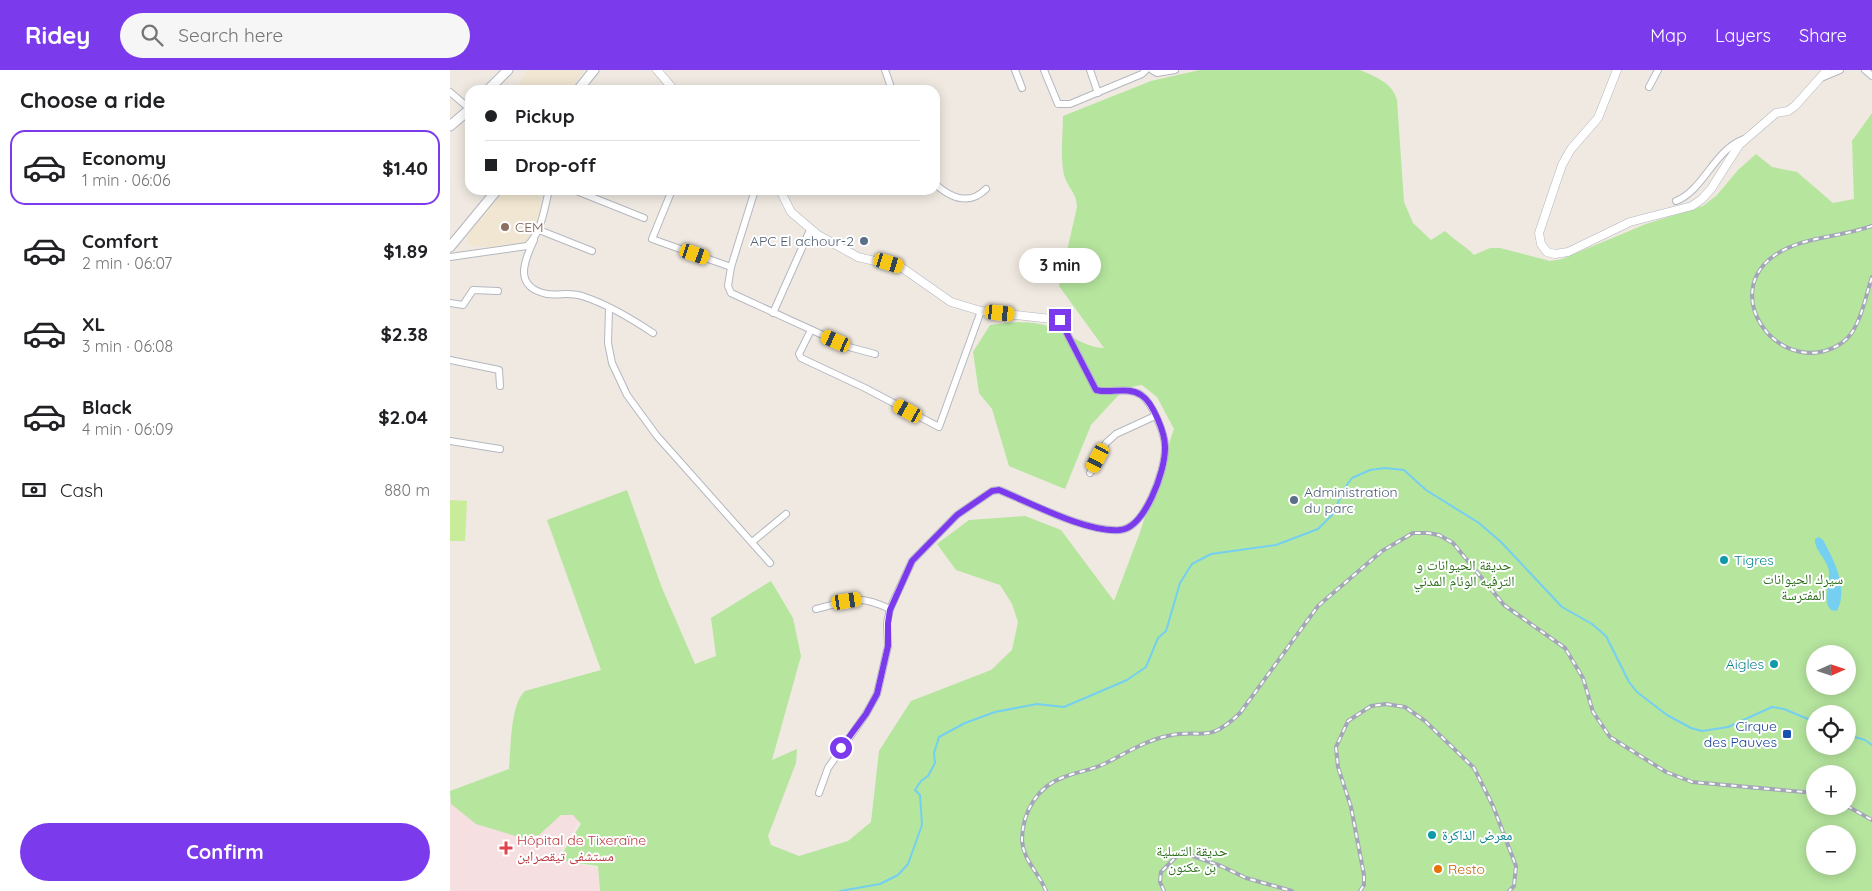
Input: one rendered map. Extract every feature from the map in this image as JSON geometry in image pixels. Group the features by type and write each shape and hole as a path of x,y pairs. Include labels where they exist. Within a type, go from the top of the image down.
{"main road":[{"path":"493,85 508,70"},
{"path":"581,85 591,71"},
{"path":"450,126 465,113"},
{"path":"450,247 493,195"}],"street":[{"path":"658,70 670,85"},
{"path":"885,70 890,85"},
{"path":"1015,70 1022,88"},
{"path":"1044,70 1058,104 1070,104 1142,74 1146,70"},
{"path":"1090,70 1098,93"},
{"path":"1152,70 1157,73 1175,70"},
{"path":"1617,70 1598,118 1571,149 1562,165 1539,233 1541,244 1546,252 1555,254 1568,252 1630,222 1679,211 1692,206 1702,199 1710,189 1739,145 1776,113 1788,111 1795,106 1827,70"},
{"path":"1649,86 1658,70"},
{"path":"1820,78 1840,70"},
{"path":"1865,70 1872,76"},
{"path":"450,92 465,105"},
{"path":"1676,201 1690,193 1706,171 1730,146 1745,139"},
{"path":"940,188 954,198 964,200 979,196 986,189"},
{"path":"548,195 538,230 522,265 522,274 532,287 549,294 574,294 632,319 653,333"},
{"path":"586,195 644,218"},
{"path":"670,195 652,239 731,267"},
{"path":"753,195 731,267 728,286 731,293 849,347 875,354"},
{"path":"782,195 791,212 810,230 858,257 901,267 952,302 981,311 1060,320 1096,390 1134,391 1148,401 1164,435 1166,449 1160,478 1142,516 1133,526 1122,530 1104,530 1083,524 999,490 992,491 957,515 915,557 890,610 888,646 877,694 866,714 828,768 819,793"},
{"path":"538,230 592,251"},
{"path":"773,313 810,230"},
{"path":"450,257 527,246 534,240"},
{"path":"450,303 463,304 473,290 498,291"},
{"path":"609,309 608,343 612,362 627,395 657,436 770,562"},
{"path":"811,330 799,354 801,358 865,388 939,427 981,311"},
{"path":"450,360 499,370 500,386"},
{"path":"1090,473 1106,442 1116,434 1155,416"},
{"path":"450,441 500,449"},
{"path":"752,542 786,514"},
{"path":"816,609 859,599 873,602 890,610"}],"shaded area":[{"path":"527,70 584,71 574,85 518,85"},
{"name":"CEM","path":"500,195 536,195 541,198 539,202 542,205 539,218 532,240 528,243 498,248 468,245 467,235"},
{"name":"Hôpital de Tixeraïne مستشفى تيقصراين","path":"450,799 561,811 582,817 556,859 598,868 599,891 450,891"}],"green space":[{"name":"حديقة الحيوانات و الترفيه الوئام المدني","path":"1200,70 1360,70 1387,84 1395,94 1404,202 1413,223 1431,240 1445,231 1474,255 1490,248 1500,248 1550,261 1562,259 1646,224 1703,206 1717,195 1738,170 1756,154 1772,167 1797,172 1833,203 1854,199 1852,141 1872,113 1872,891 600,891 598,866 558,860 581,824 573,815 561,815 539,835 522,838 476,824 451,804 450,791 509,769 516,706 525,691 601,670 547,520 627,490 662,588 695,664 716,656 711,618 771,581 793,618 801,656 772,760 797,749 796,763 768,836 771,845 799,856 848,841 871,822 879,751 911,701 991,670 1012,650 1018,622 1012,604 1000,585 956,570 937,544 969,520 1025,516 1061,530 1114,601 1139,535 1174,429 1157,397 1142,385 1125,388 1091,425 1065,489 1009,466 992,409 979,393 973,352 990,325 1013,322 1043,325 1058,330 1090,346 1104,348 1059,286 1077,207 1077,202 1064,175 1062,153 1063,116 1151,81"},
{"path":"450,500 467,501 465,541 450,541"}],"water":[{"path":"1819,537 1823,540 1839,575 1841,593 1837,611 1831,610 1827,602 1829,571 1815,543 1815,539"}],"waterway":[{"path":"840,891 880,884 898,875 908,864 922,825 920,795 915,790 921,781 928,776 935,763 934,753 939,737 965,723 995,712 1037,704 1064,707 1127,680 1146,667 1158,638 1166,631 1180,583 1192,564 1211,554 1276,545 1318,529 1332,515 1352,478 1370,470 1385,468 1404,470 1426,490 1479,523 1501,542 1562,607 1592,624 1606,636 1629,682 1637,692 1667,715 1691,728 1702,731 1728,727 1772,707 1784,709 1806,718"},
{"path":"1856,737 1872,745"}],"railway":[{"path":"1872,226 1794,245 1771,258 1758,273 1752,290 1754,307 1760,324 1772,337 1787,348 1805,353 1825,351 1846,340 1855,328 1872,277"},
{"path":"1046,891 1025,854 1022,840 1028,810 1033,801 1046,787 1069,775 1099,766 1151,741 1179,734 1205,734 1220,729 1229,723 1240,713 1318,606 1382,551 1413,533 1439,535 1453,543 1504,605 1565,648 1583,678 1593,712 1610,737 1666,772 1692,782 1806,792"},
{"path":"1360,891 1364,885 1364,875 1351,807 1338,767 1336,747 1348,721 1371,706 1386,704 1405,707 1425,721 1474,768 1493,806 1516,866 1514,886 1509,891"},
{"path":"1856,811 1872,820"},
{"path":"1164,891 1160,882 1161,872 1177,856 1187,854 1221,866 1246,878 1292,891"}],"place":[{"name":"CEM","path":"505,227"},
{"name":"APC El achour-2","path":"864,241"},
{"name":"Administration du parc","path":"1294,500"},
{"name":"Tigres","path":"1724,560"},
{"name":"Aigles","path":"1774,664"},
{"name":"Cirque des Pauves","path":"1787,734"},
{"name":"معرض الذاكرة","path":"1432,835"},
{"name":"Hôpital de Tixeraïne مستشفى تيقصراين","path":"506,848"},
{"name":"Resto","path":"1438,869"}],"route":[{"path":"841,748 866,714 877,694 883,676 888,646 890,610 912,561 957,515 992,491 999,490 1083,524 1104,530 1122,530 1133,526 1142,516 1160,478 1166,449 1160,425 1148,401 1142,395 1134,391 1096,390 1060,320"}],"park label":[{"name":"سيرك الحيوانات المفترسة","path":"1803,588"},
{"name":"حديقة التسلية بن عكنون","path":"1192,860"}]}
